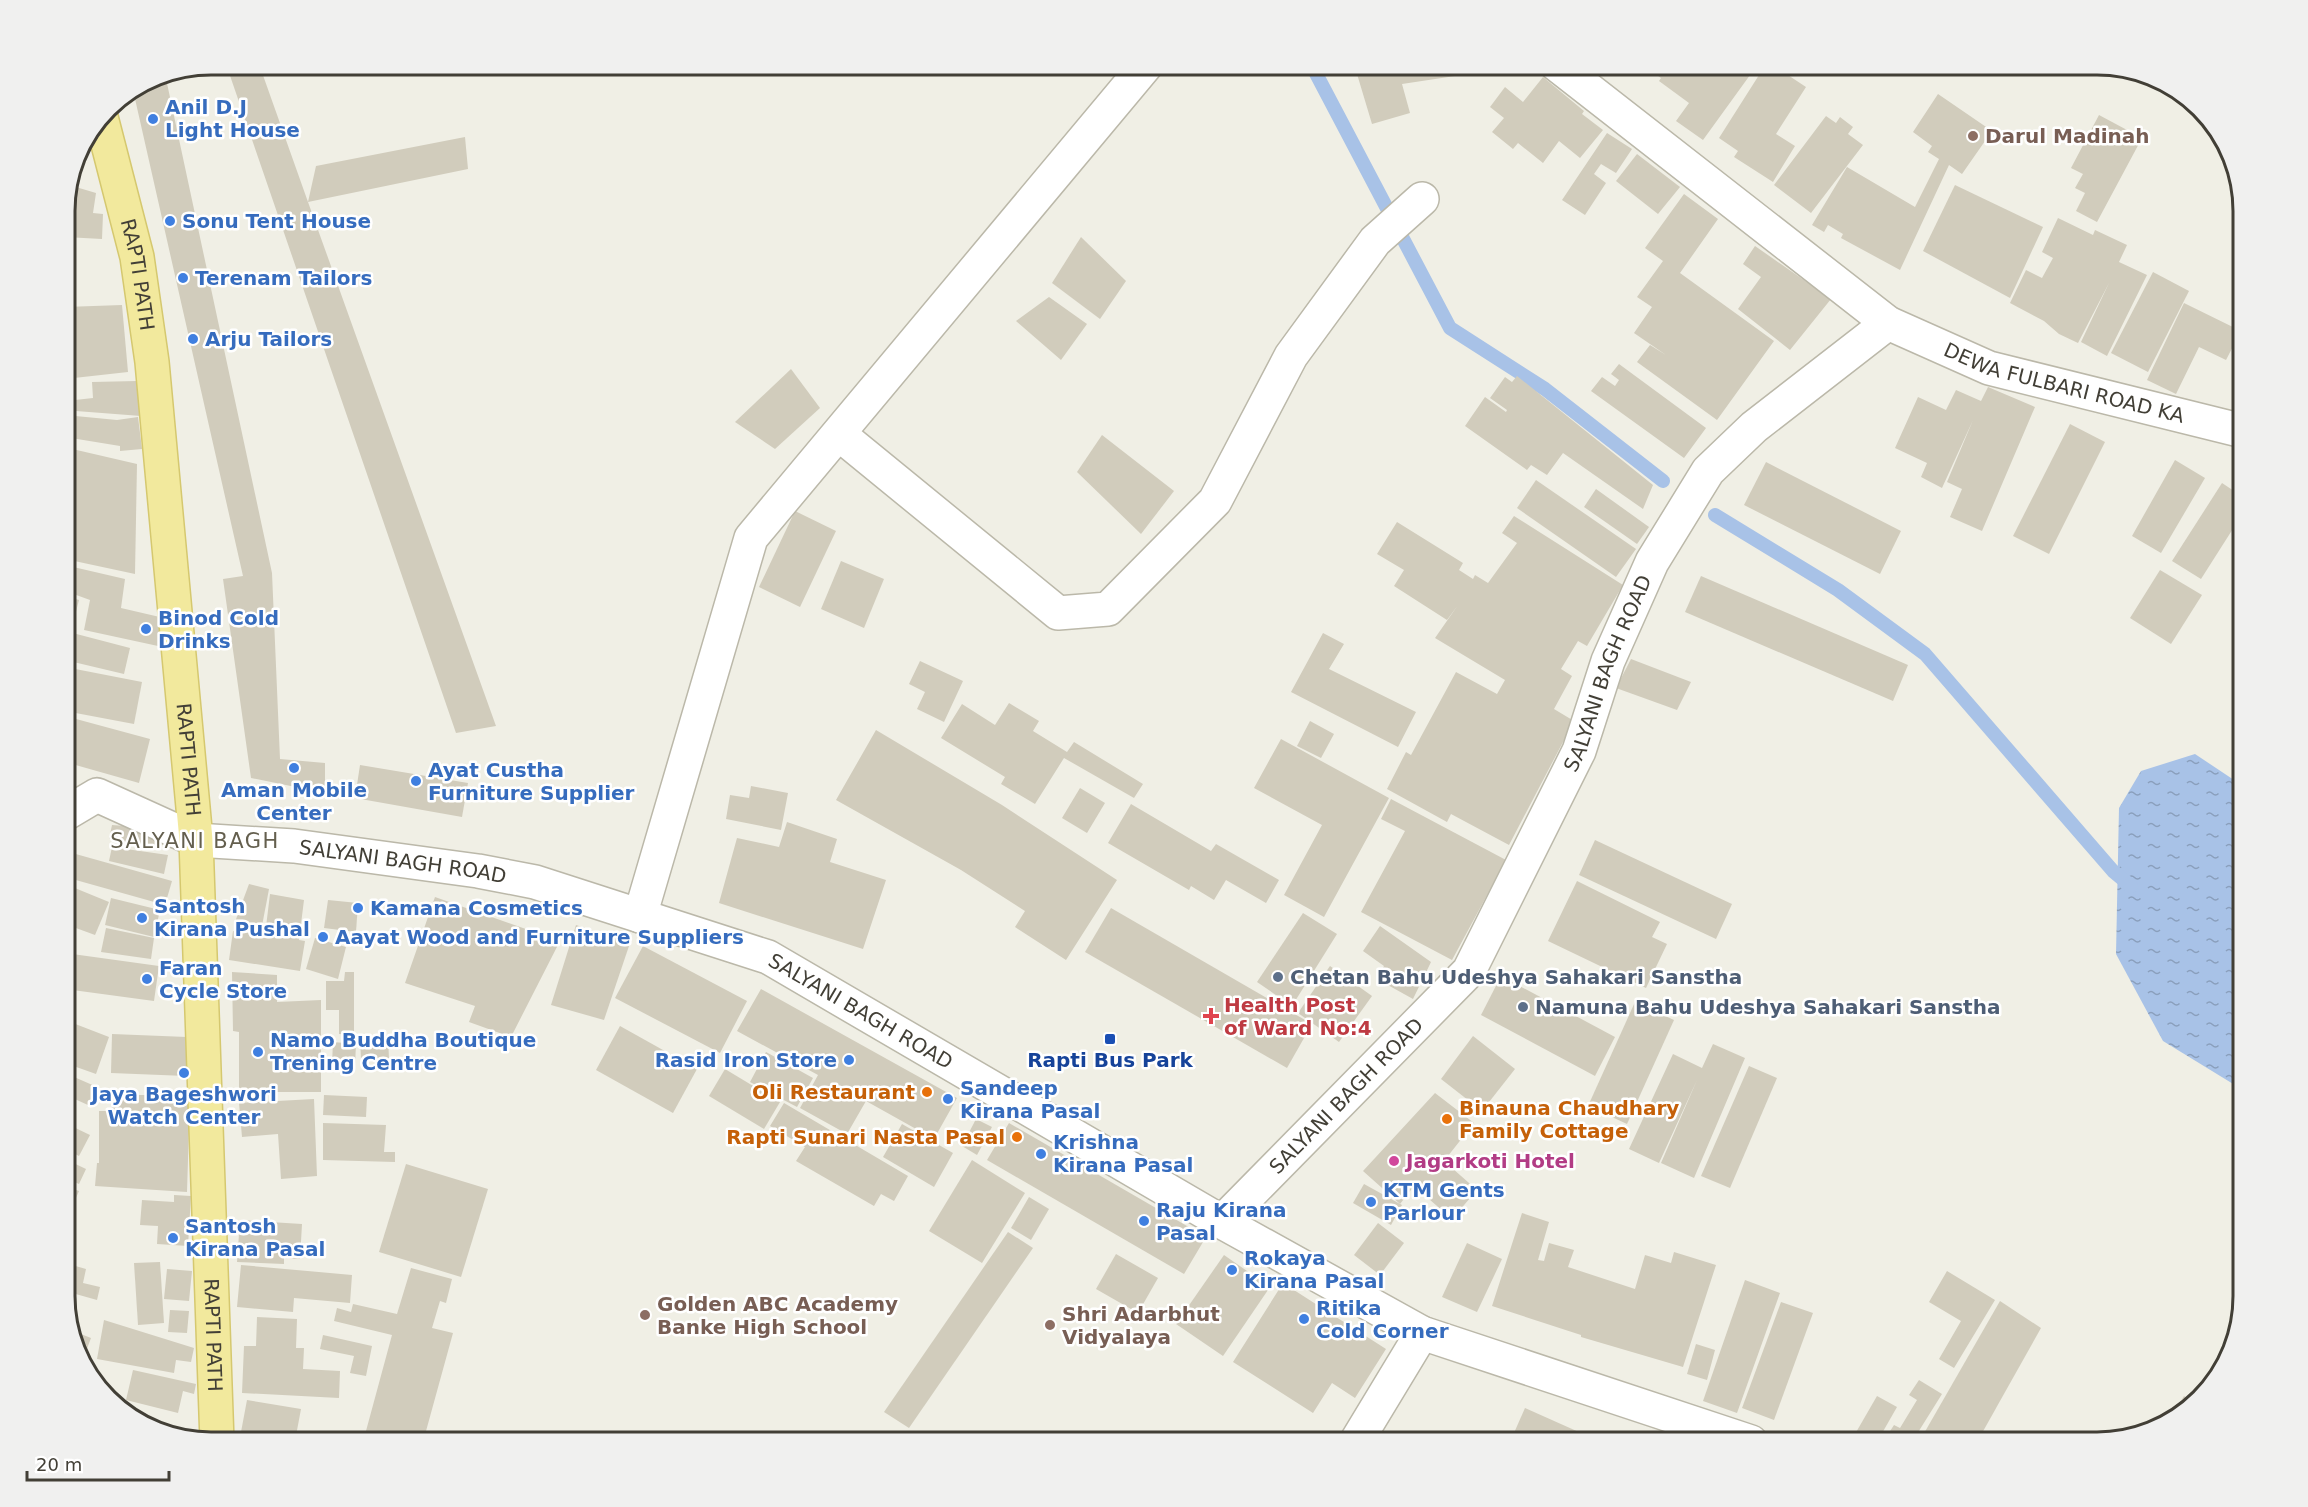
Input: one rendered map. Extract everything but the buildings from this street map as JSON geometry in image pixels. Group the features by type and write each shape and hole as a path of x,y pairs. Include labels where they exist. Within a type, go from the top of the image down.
{"main road":[{"name":"RAPTI PATH","path":"104,127 136,257 152,362 196,840 217,1432"}],"street":[{"path":"640,916 751,538 1137,75"},
{"name":"DEWA FULBARI ROAD KA","path":"1570,75 1888,323 1989,368 2233,428"},
{"path":"839,434 1058,613 1108,609 1215,501 1291,356 1375,241 1422,199"},
{"name":"SALYANI BAGH ROAD","path":"196,840 294,846 535,882 768,957 1222,1222 1469,970 1579,752 1608,661 1652,562 1708,471 1754,428 1888,323"},
{"path":"75,808 97,795 196,840"},
{"path":"1222,1222 1422,1333 1718,1432"},
{"path":"1363,1432 1422,1333"}],"water":[{"path":"2195,754 2233,779 2233,1084 2163,1041 2116,954 2119,808 2141,771"}],"waterway":[{"path":"1317,75 1450,328 1545,389 1663,481"},
{"path":"1715,515 1838,590 1925,654 2113,871 2131,886"}],"place":[{"name":"Anil D.J Light House","path":"153,119"},
{"name":"Darul Madinah","path":"1973,136"},
{"name":"Sonu Tent House","path":"170,221"},
{"name":"Terenam Tailors","path":"183,278"},
{"name":"Arju Tailors","path":"193,339"},
{"name":"Binod Cold Drinks","path":"146,629"},
{"name":"Aman Mobile Center","path":"294,768"},
{"name":"Ayat Custha Furniture Supplier","path":"416,781"},
{"name":"Kamana Cosmetics","path":"358,908"},
{"name":"Santosh Kirana Pushal","path":"142,918"},
{"name":"Aayat Wood and Furniture Suppliers","path":"323,937"},
{"name":"Chetan Bahu Udeshya Sahakari Sanstha","path":"1278,977"},
{"name":"Faran Cycle Store","path":"147,979"},
{"name":"Namuna Bahu Udeshya Sahakari Sanstha","path":"1523,1007"},
{"name":"Health Post of Ward No:4","path":"1211,1016"},
{"name":"Rapti Bus Park","path":"1110,1039"},
{"name":"Namo Buddha Boutique Trening Centre","path":"258,1052"},
{"name":"Rasid Iron Store","path":"849,1060"},
{"name":"Jaya Bageshwori Watch Center","path":"184,1073"},
{"name":"Oli Restaurant","path":"927,1092"},
{"name":"Sandeep Kirana Pasal","path":"948,1099"},
{"name":"Binauna Chaudhary Family Cottage","path":"1447,1119"},
{"name":"Rapti Sunari Nasta Pasal","path":"1017,1137"},
{"name":"Krishna Kirana Pasal","path":"1041,1154"},
{"name":"Jagarkoti Hotel","path":"1394,1161"},
{"name":"KTM Gents Parlour","path":"1371,1202"},
{"name":"Raju Kirana Pasal","path":"1144,1221"},
{"name":"Santosh Kirana Pasal","path":"173,1238"},
{"name":"Rokaya Kirana Pasal","path":"1232,1270"},
{"name":"Golden ABC Academy Banke High School","path":"645,1315"},
{"name":"Ritika Cold Corner","path":"1304,1319"},
{"name":"Shri Adarbhut Vidyalaya","path":"1050,1325"}],"district":[{"name":"SALYANI BAGH","path":"195,841"}]}
